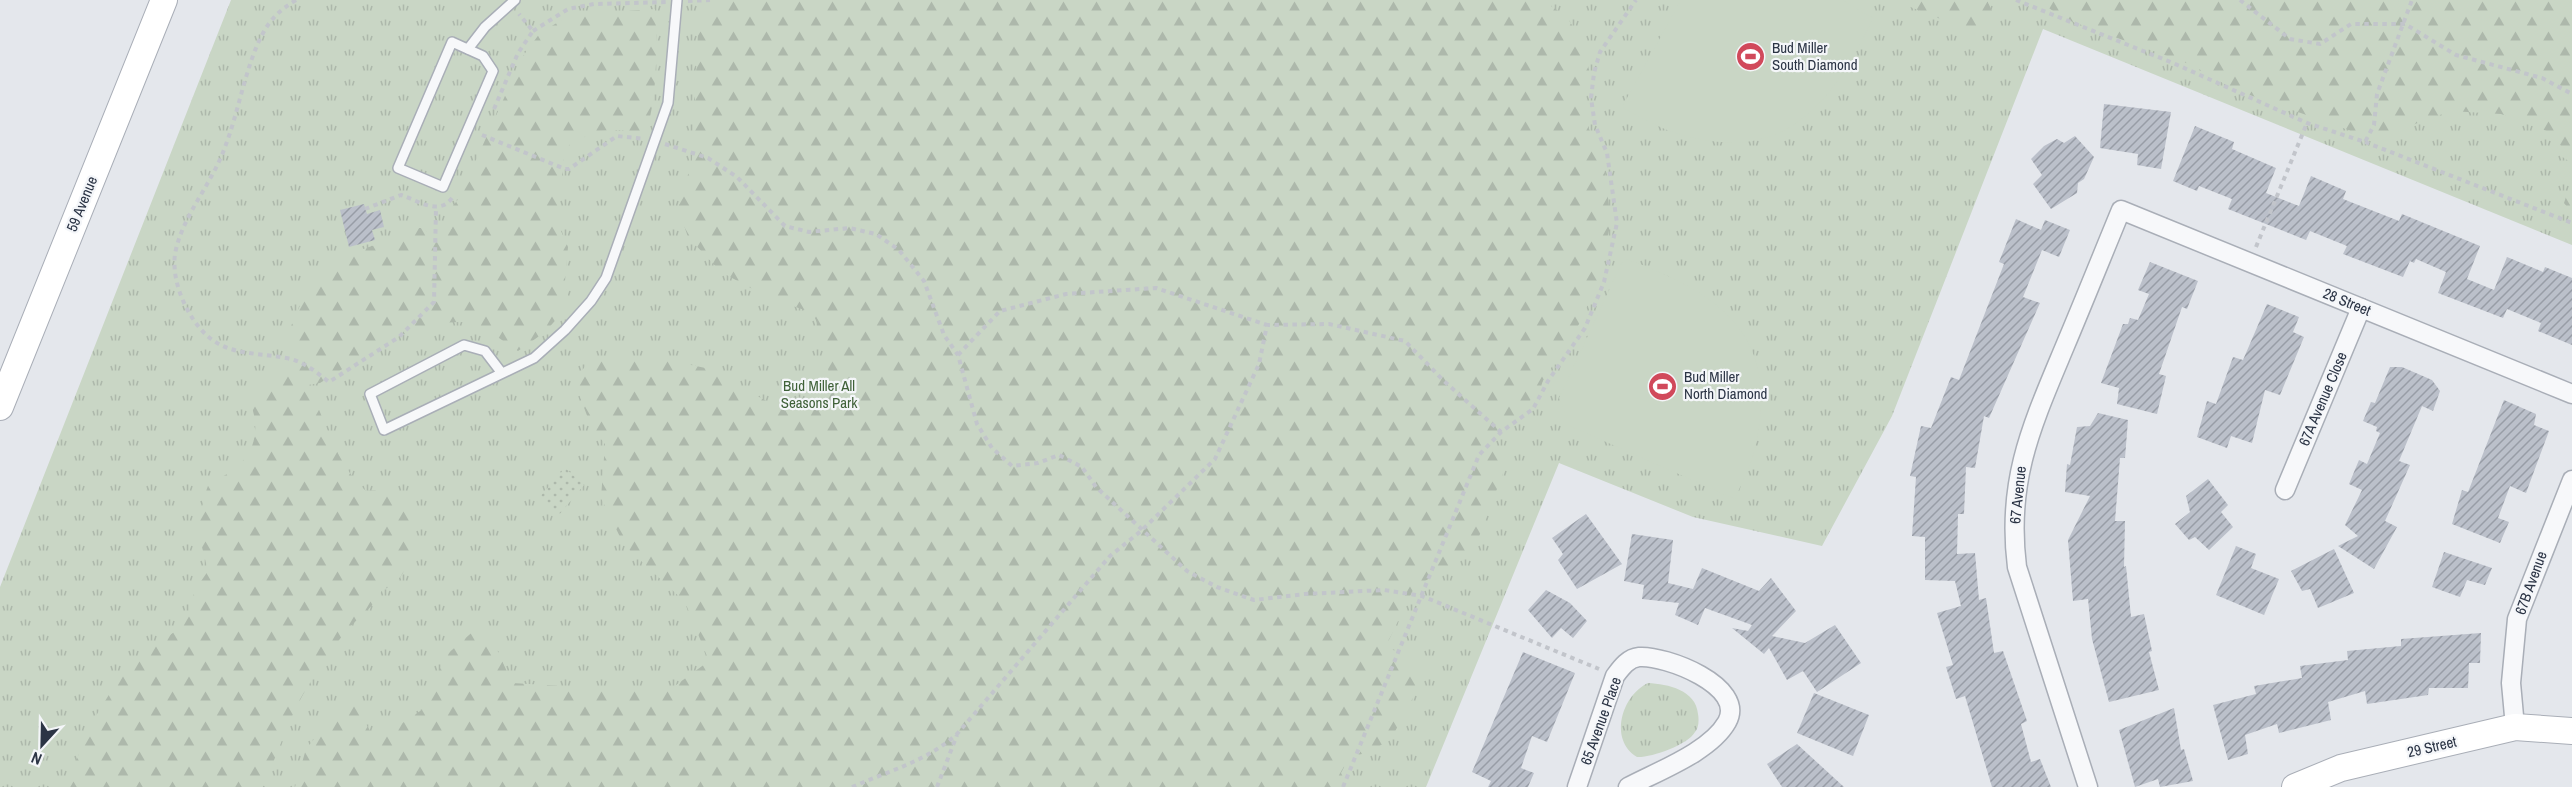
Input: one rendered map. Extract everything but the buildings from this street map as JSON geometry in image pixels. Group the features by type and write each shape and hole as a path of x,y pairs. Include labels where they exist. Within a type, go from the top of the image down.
{"main road":[{"name":"59 Avenue","path":"0,407 164,0"},
{"name":"29 Street","path":"2295,787 2341,768 2515,727 2572,731"}],"street":[{"name":"28 Street","path":"2121,210 2572,394"},
{"name":"67 Avenue","path":"2088,787 2017,567 2014,542 2015,496 2029,434 2121,210"},
{"name":"67A Avenue Close","path":"2285,490 2361,308"},
{"name":"67B Avenue","path":"2515,727 2511,683 2517,619 2572,480"},
{"name":"65 Avenue Place","path":"1577,787 1615,676 1624,664 1638,657 1659,659 1701,674 1724,694 1729,709 1728,720 1704,746 1628,787"}],"lane":[{"path":"468,49 485,27 514,0"},
{"path":"501,372 485,351 464,345 370,394 384,430 534,358 565,330 591,301 606,278 668,103 677,0"},
{"path":"452,42 468,49 483,56 493,71 443,187 398,168 452,42"}],"path":[{"path":"296,0 274,14 261,37 225,148 210,183 179,238 175,257 176,280 183,301 194,320 221,345 241,354 287,358 308,365 329,382 399,337 434,302 436,208"},
{"path":"695,1 710,0"},
{"path":"1343,787 1479,455 1501,432 1533,409 1548,381 1585,328 1604,282 1617,224 1607,153 1595,125 1591,98 1594,73 1600,52 1636,0"},
{"path":"2016,0 2173,63 2307,123 2365,142 2572,223"},
{"path":"2240,0 2290,39 2320,44 2351,24 2405,24 2456,55 2542,78 2572,94"},
{"path":"2365,142 2374,125 2378,94 2412,0"},
{"path":"533,31 568,9 594,4 662,3"},
{"path":"2258,243 2307,123"},
{"path":"482,135 565,169 569,169 617,136 631,136"},
{"path":"677,147 708,158 737,177 785,226 809,232 849,228 876,234 899,250 924,281 944,335 958,355 977,424 992,448 1012,466 1038,463 1059,455 1082,467 1096,487 1141,531 1187,571 1218,587 1254,600 1305,594 1384,590 1422,596 1595,668"},
{"path":"365,209 401,195 436,208 447,205"},
{"path":"958,355 1000,311 1066,294 1156,288 1267,325 1329,324 1405,341 1444,381 1501,432"},
{"path":"852,787 923,758 940,749 957,734 1110,556 1141,531 1215,459 1259,364 1267,325"},
{"path":"936,787 957,734"}],"green space":[{"name":"Bud Miller All Seasons Park","path":"231,0 2572,0 2572,245 2043,29 1892,416 1822,546 1693,517 1559,463 1426,787 0,787 0,587"},
{"path":"706,0 1523,0 1551,6 1567,17 1589,53 1586,102 1589,129 1603,158 1611,222 1597,282 1581,321 1523,412 1484,441 1506,465 1474,550 1414,588 1386,646 1417,663 1417,690 1391,739 1368,753 1350,756 1341,773 1348,787 295,787 306,749 327,723 352,700 376,741 429,705 444,657 477,628 495,645 512,683 597,688 672,688 709,661 685,602 624,545 601,498 605,444 591,426 574,381 593,356 649,356 710,369 775,406 817,407 829,386 827,348 813,313 767,297 721,272 688,237 678,208 692,161 698,33 708,13"},
{"name":"Bud Miller South Diamond","path":"1681,0 1842,0 1873,18 1856,52 1837,81 1817,105 1795,124 1769,137 1740,142 1706,140 1667,130 1622,107"},
{"path":"1893,0 1987,0 1995,18 1992,29 1968,30"},
{"path":"2037,0 2572,0 2572,170 2570,162 2561,156 2561,146 2552,133 2501,114 2451,111 2415,124 2393,141 2385,143 2233,89 2192,65 2065,19"},
{"path":"655,9 657,48 654,96 647,133 619,130 598,131 571,143 564,152 560,201 554,215 568,247 565,281 568,295 561,314 545,332 518,351 477,325 469,323 441,323 422,327 387,342 320,383 308,385 332,441 355,480 366,491 395,494 417,515 412,547 405,569 392,585 382,590 372,605 344,633 324,662 296,708 262,787 65,787 94,719 118,680 149,650 177,630 188,614 195,590 208,571 198,531 209,483 234,470 249,452 254,441 255,429 250,401 295,356 289,345 288,333 311,280 339,257 381,243 410,228 422,228 435,237 446,235 452,228 447,214 459,198 523,56 540,33 565,18 581,14"},
{"path":"2572,179 2572,213 2564,203"},
{"name":"Bud Miller North Diamond","path":"1624,258 1659,272 1716,305 1737,325 1752,349 1760,378 1761,412 1754,452 1735,499 1570,426 1559,398"},
{"path":"565,468 584,485 558,516 538,499"},
{"path":"1648,683 1672,687 1687,694 1696,706 1698,723 1696,730 1685,742 1659,753 1637,757 1628,749 1623,740 1622,719 1631,698"}],"place":[{"name":"Bud Miller South Diamond","path":"1751,57"},
{"name":"Bud Miller North Diamond","path":"1663,386"}]}
